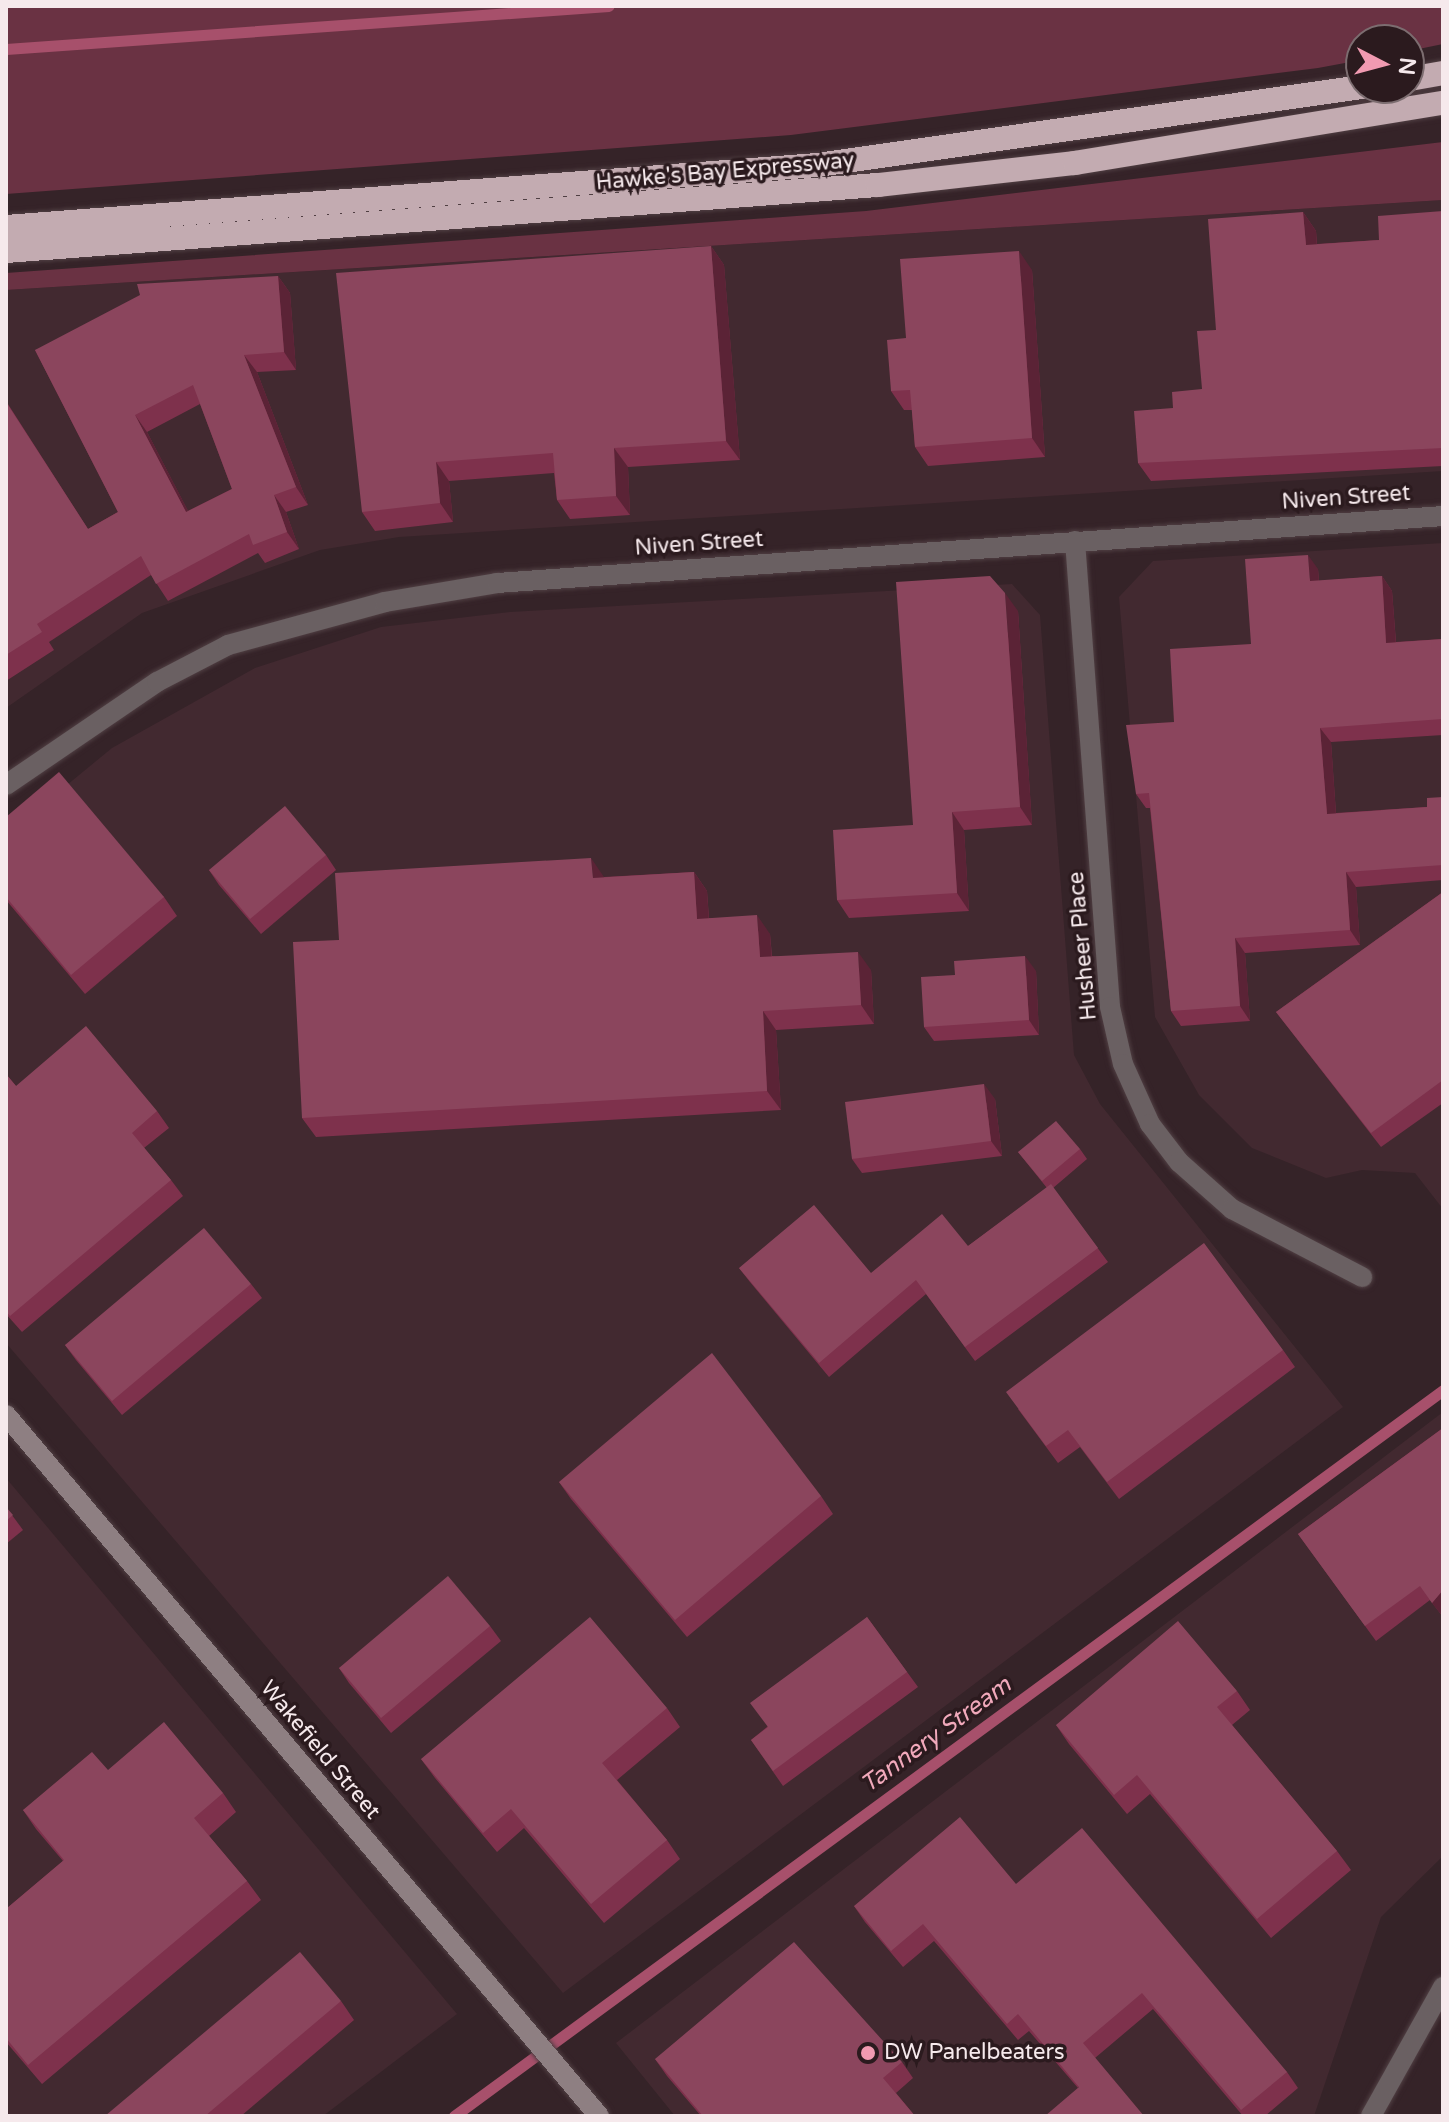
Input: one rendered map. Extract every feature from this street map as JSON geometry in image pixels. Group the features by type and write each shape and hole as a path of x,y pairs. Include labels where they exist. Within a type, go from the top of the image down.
{"highway":[{"name":"Hawke's Bay Expressway","path":"6,227 818,165 1345,89"},
{"name":"Hawke's Bay Expressway","path":"6,251 878,185 1075,163 1443,103"}],"street":[{"name":"Niven Street","path":"6,785 157,682 228,645 385,602 497,583 1443,516"},
{"name":"Husheer Place","path":"1075,541 1110,1007 1123,1064 1150,1124 1179,1162 1232,1209 1362,1277"},
{"name":"Wakefield Street","path":"6,1415 599,2116"},
{"path":"1371,2116 1443,1987"}],"shaded area":[{"path":"6,6 1443,6 1443,44 1425,48 1425,24 1345,24 1345,63 1318,68 791,135 6,194"},
{"path":"1443,142 1443,200 6,290 6,273 866,211"},
{"path":"1443,200 1443,471 399,537 320,550 142,613 6,708 6,290"},
{"path":"1443,543 1443,1209 1415,1173 1362,1170 1326,1178 1252,1148 1199,1095 1155,1017 1119,597 1153,561"},
{"path":"1012,584 1040,615 1074,1055 1100,1104 1343,1407 563,1993 6,1343 6,835 112,748 255,668 381,627 510,612"},
{"path":"1443,1412 1443,1856 1381,1917 1314,2116 675,2116 616,2043"},
{"path":"6,1478 457,2014 323,2116 6,2116"}],"building":[{"path":"1443,211 1443,448 1138,463 1134,411 1173,408 1172,392 1202,389 1197,331 1216,330 1208,219 1303,212 1306,245 1379,240 1378,216"},
{"path":"711,246 726,441 614,448 616,496 557,500 553,453 436,462 440,503 362,512 336,273"},
{"path":"1019,251 1032,438 915,447 910,390 891,391 887,340 906,338 900,259"},
{"path":"278,276 284,352 244,355 296,487 274,495 287,532 253,545 249,534 156,584 141,556 37,624 42,632 6,655 6,402 88,529 118,512 35,350 140,295 137,284","holes":["193,385 232,489 186,512 135,415"]},
{"path":"1308,555 1310,581 1382,576 1386,643 1443,639 1443,719 1320,728 1327,814 1427,807 1427,798 1443,797 1443,865 1346,872 1350,930 1235,938 1240,1006 1171,1011 1149,793 1136,794 1126,725 1174,722 1170,649 1251,644 1245,559"},
{"path":"990,576 1005,593 1020,807 952,812 957,893 837,900 833,830 913,825 896,582"},
{"path":"59,772 164,897 71,975 6,897 6,817"},
{"path":"285,806 326,855 250,919 209,870"},
{"path":"591,858 593,878 694,872 697,919 757,915 760,957 858,952 861,1005 763,1011 767,1091 302,1118 293,942 339,940 335,873"},
{"path":"1443,892 1443,1080 1371,1133 1276,1012"},
{"path":"1025,956 1029,1020 924,1027 921,977 955,975 954,961"},
{"path":"86,1026 157,1111 132,1133 171,1180 10,1316 6,1311 6,1074 16,1086"},
{"path":"984,1084 991,1141 852,1159 845,1102"},
{"path":"1056,1121 1080,1149 1042,1181 1018,1152"},
{"path":"1051,1184 1098,1248 965,1347 916,1280 819,1363 739,1268 814,1205 871,1273 942,1214 968,1246"},
{"path":"204,1228 251,1284 112,1401 65,1345"},
{"path":"1204,1243 1283,1350 1107,1482 1068,1430 1046,1446 1006,1392"},
{"path":"712,1353 821,1496 675,1620 559,1482"},
{"path":"1443,1428 1443,1590 1432,1603 1420,1586 1365,1626 1298,1534"},
{"path":"6,1507 13,1515 6,1521"},
{"path":"448,1576 490,1626 381,1718 339,1668"},
{"path":"590,1617 667,1708 602,1763 667,1840 591,1904 511,1809 483,1833 421,1759"},
{"path":"867,1617 907,1672 773,1771 751,1740 768,1727 750,1703"},
{"path":"1178,1621 1237,1691 1217,1707 1337,1851 1257,1919 1137,1775 1114,1795 1056,1725"},
{"path":"164,1722 223,1793 194,1818 247,1881 28,2065 6,2038 6,1909 64,1860 23,1810 92,1752 108,1770"},
{"path":"960,1817 1016,1884 1082,1828 1287,2072 1241,2110 1142,1993 1083,2043 1144,2116 1045,2116 1079,2087 1018,2014 1007,2024 923,1924 891,1951 854,1906"},
{"path":"794,1942 902,2062 883,2078 915,2116 703,2116 655,2059"},
{"path":"300,1952 341,2001 205,2116 105,2116"}],"waterway":[{"path":"6,49 608,6"},
{"name":"Tannery Stream","path":"454,2116 1443,1390"}],"place":[{"name":"DW Panelbeaters","path":"868,2053"}]}
